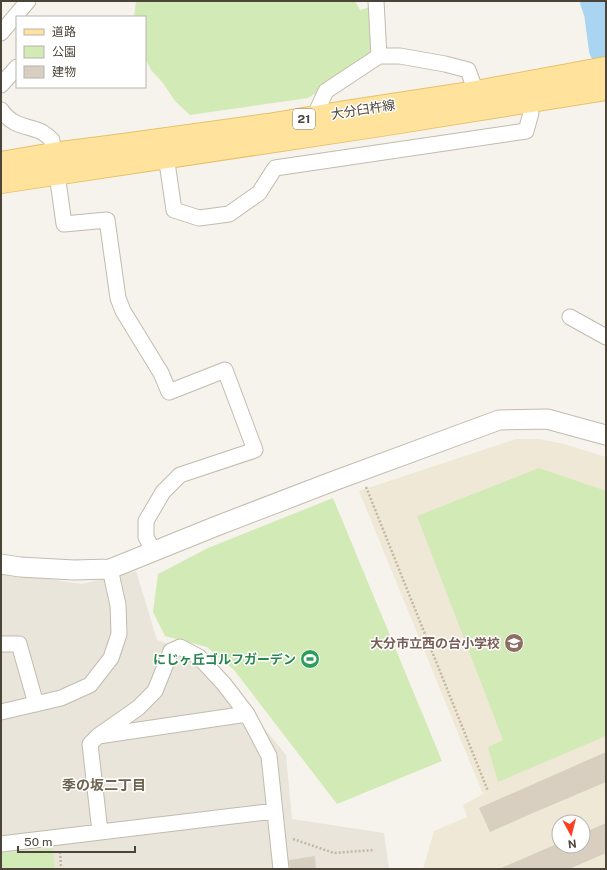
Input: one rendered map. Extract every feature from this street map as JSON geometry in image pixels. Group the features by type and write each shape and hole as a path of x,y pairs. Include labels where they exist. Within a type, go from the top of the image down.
{"main road":[{"name":"大分臼杵線","path":"528,92 606,68"},
{"name":"大分臼杵線","path":"165,149 268,125 345,112 478,100 528,92 606,89"},
{"name":"大分臼杵線","path":"1,163 55,164 165,149 373,126 478,100"},
{"name":"大分臼杵線","path":"1,182 55,164"}],"street":[{"path":"1,33 28,1"},
{"path":"376,1 379,56"},
{"path":"314,117 326,92 379,56 400,56 445,64 468,70 478,100"},
{"path":"1,85 16,67"},
{"path":"165,149 174,210 199,218 229,214 259,194 275,168 526,131 531,113 528,92"},
{"path":"1,110 17,124 42,133 52,140 64,224 107,220 118,298 123,311 161,373 169,392 225,370 255,450 180,475 163,492 146,521 146,536 154,552"},
{"path":"570,317 606,337"},
{"path":"1,564 20,567 74,570 110,569 331,482 498,420 547,419 606,435"},
{"path":"1,712 61,698 90,685 111,658 119,634 118,605 110,569"},
{"path":"1,644 19,644 36,704"},
{"path":"100,832 90,744 98,736 138,708 155,691 170,651 180,647 199,657 224,684 247,714 269,756 281,869"},
{"path":"98,736 247,714"},
{"path":"1,844 275,811"}],"path":[{"path":"360,472 488,791"},
{"path":"278,833 334,852 374,850"}],"shaded area":[{"name":"大分市立西の台小学校","path":"516,439 540,439 564,444 606,457 606,869 423,869 434,831 467,817 463,805 483,794 359,491"},
{"path":"136,571 157,640 206,656 286,755 292,819 384,833 389,869 1,869 1,572 82,584"}],"green space":[{"path":"136,1 355,1 360,10 371,7 373,51 351,70 308,98 190,115 175,101 163,83 151,70 146,60 146,16 134,16"},
{"path":"539,468 606,491 606,736 498,782 488,747 503,740 417,516"},
{"name":"にじヶ丘ゴルフガーデン","path":"333,498 442,761 337,804 234,670 207,647 165,636 153,612 158,574 208,548"},
{"path":"53,848 55,869 1,869 1,853"}],"building":[{"path":"606,752 606,782 490,832 479,808"},
{"path":"606,823 606,853 569,869 499,869 551,846 551,854 591,854 591,830"},
{"path":"315,856 316,869 290,869 289,860"}],"waterway":[{"path":"594,1 598,13 603,50"}],"place":[{"name":"大分市立西の台小学校","path":"514,643"},
{"name":"にじヶ丘ゴルフガーデン","path":"310,659"}],"district":[{"name":"季の坂二丁目","path":"104,785"}]}
